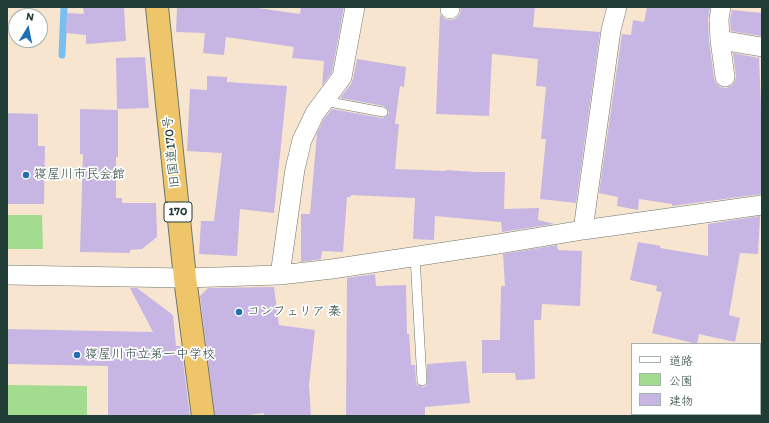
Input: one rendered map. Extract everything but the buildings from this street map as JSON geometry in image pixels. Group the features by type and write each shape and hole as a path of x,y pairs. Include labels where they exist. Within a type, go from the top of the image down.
{"highway":[{"name":"旧国道170号","path":"157,7 185,278 203,416"}],"street":[{"path":"280,275 295,169 302,140 315,113 342,77 355,7"},
{"path":"584,230 611,30 617,7"},
{"path":"721,7 719,19 720,40 725,77"},
{"path":"720,40 762,47"},
{"path":"7,275 185,278 280,275 415,257 584,230 762,205"}],"lane":[{"path":"324,101 383,112"},
{"path":"415,257 422,382"}],"green space":[{"path":"7,215 42,215 43,249 7,249"},
{"path":"7,385 87,386 87,416 7,416"}],"water":[{"path":"645,415 750,415 749,416"}],"waterway":[{"path":"62,55 64,7"}],"place":[{"name":"寝屋川市民会館","path":"26,175"},
{"name":"コンフェリア 秦","path":"239,312"},
{"name":"寝屋川市立第一中学校","path":"77,355"}]}
